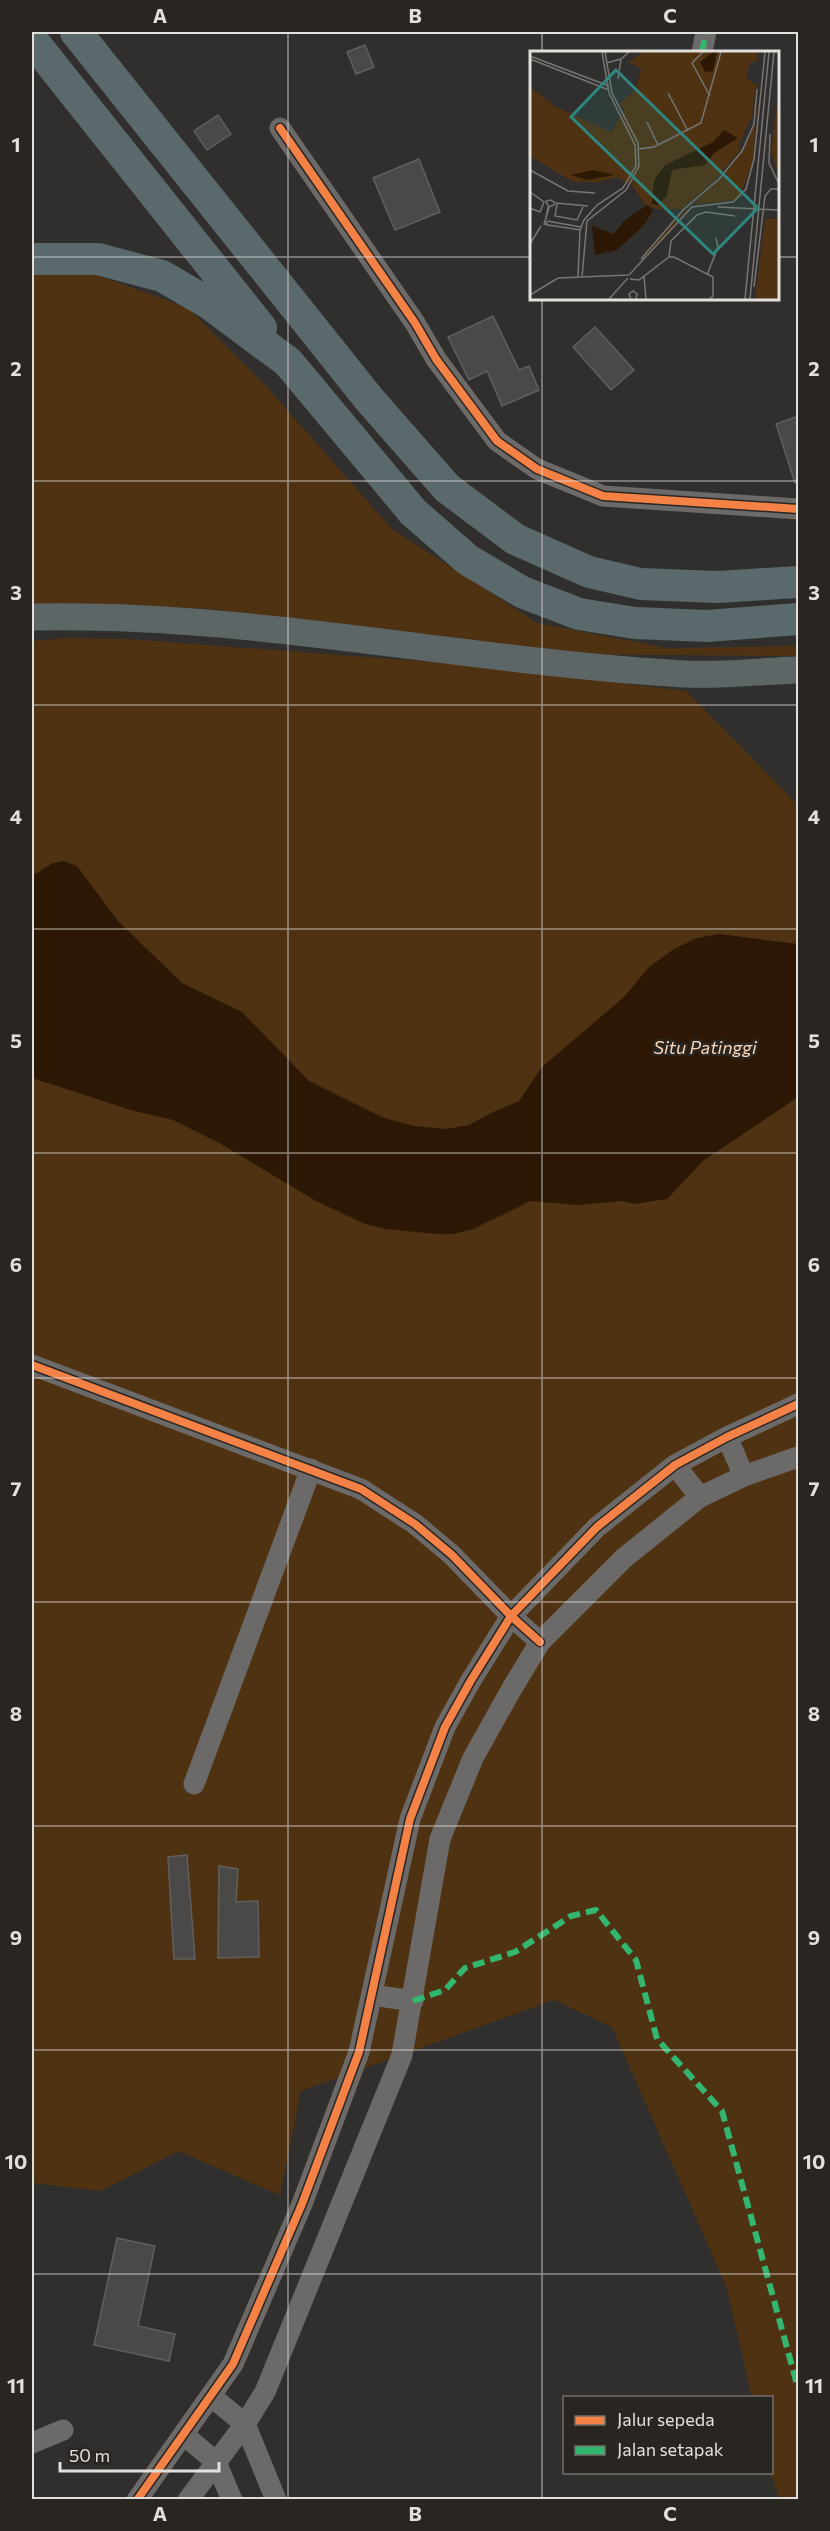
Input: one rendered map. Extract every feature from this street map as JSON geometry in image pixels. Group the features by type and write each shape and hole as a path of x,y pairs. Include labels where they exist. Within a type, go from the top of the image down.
{"highway":[{"path":"39,32 32,39 288,362 413,512 468,561 522,592 579,614 635,623 707,626 798,619"},
{"path":"76,32 377,408 447,489 515,539 589,572 641,584 717,587 798,582"},
{"path":"32,259 98,259 162,276 210,304 288,362"}],"main road":[{"path":"32,617 79,616 281,629 477,656 687,674 798,670"}],"street":[{"path":"702,51 706,32"},
{"path":"280,128 415,323 436,359 497,441 537,469 603,496 798,509"},
{"path":"32,1365 361,1489 415,1524 452,1555 511,1616 540,1642"},
{"path":"137,2499 212,2397 233,2364 302,2204 359,2052 410,1819 445,1727 511,1616 597,1527 675,1465 727,1437 798,1404"},
{"path":"727,1437 744,1476"},
{"path":"188,2499 245,2424 265,2392 402,2055 440,1839 473,1758 540,1642 624,1558 700,1497 744,1476 798,1456"},
{"path":"675,1465 700,1497"},
{"path":"194,1784 311,1469"},
{"path":"372,1995 413,2001"},
{"path":"212,2397 245,2424 276,2499"},
{"path":"32,2443 63,2430"},
{"path":"184,2435 216,2462 232,2499"}],"shaded area":[{"path":"69,265 188,308 265,385 392,529 537,623 667,648 798,646 798,656 562,654 210,609 59,603 32,605 32,272"},
{"path":"65,638 128,639 458,664 686,691 798,805 798,2499 780,2499 770,2474 773,2474 773,2396 752,2396 726,2286 612,2027 554,2000 301,2091 280,2195 178,2151 101,2191 32,2183 32,641"}],"water":[{"name":"Situ Patinggi","path":"64,861 77,866 118,921 182,983 242,1012 309,1081 384,1118 414,1126 446,1129 469,1125 519,1101 542,1067 624,997 649,967 674,949 697,938 719,934 798,944 798,1097 703,1161 667,1199 634,1204 623,1201 577,1205 531,1201 473,1229 454,1234 386,1229 365,1224 316,1201 219,1143 173,1120 134,1111 32,1078 32,876 53,863"}],"building":[{"path":"365,45 374,67 356,74 347,52"},
{"path":"218,115 231,134 207,150 194,131"},
{"path":"419,159 440,212 395,230 373,178"},
{"path":"493,316 519,370 529,366 539,390 502,406 487,371 469,380 448,337"},
{"path":"595,327 634,370 611,390 573,347"},
{"path":"798,416 798,482 795,483 776,424"},
{"path":"187,1855 195,1959 174,1959 168,1857"},
{"path":"219,1866 238,1869 236,1902 258,1901 259,1957 218,1958"},
{"path":"117,2238 155,2246 138,2326 175,2334 169,2361 94,2345"}],"marked path":[{"path":"702,51 706,32"},
{"path":"413,2001 445,1990 465,1968 515,1952 571,1916 596,1910 636,1960 657,2039 722,2111 798,2388"}],"cycle path":[{"path":"280,128 415,323 436,359 497,441 537,469 603,496 798,509"},
{"path":"32,1365 361,1489 415,1524 452,1555 511,1616 540,1642"},
{"path":"137,2500 233,2364 302,2204 359,2052 410,1819 445,1727 470,1682 511,1616 597,1527 675,1465 727,1437 798,1404"}]}
